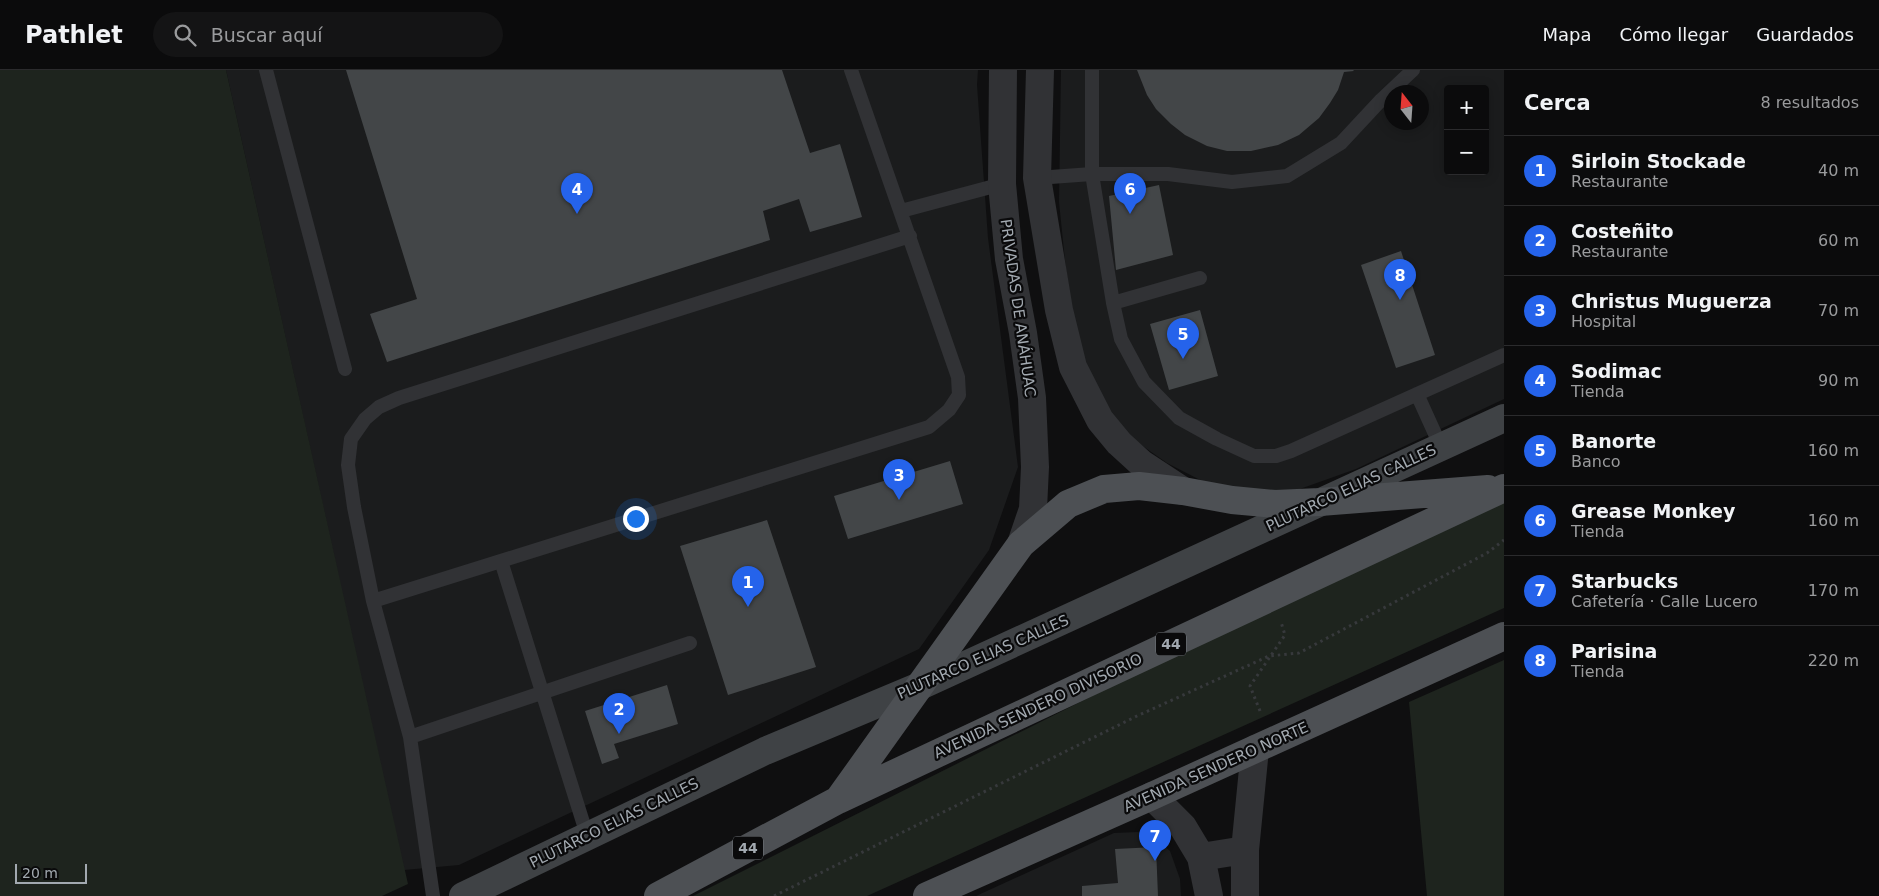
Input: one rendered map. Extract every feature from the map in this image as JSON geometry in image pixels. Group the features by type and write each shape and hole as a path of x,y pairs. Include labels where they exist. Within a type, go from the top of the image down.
{"main road":[{"path":"838,800 1021,544 1068,504 1104,489 1139,486 1183,491 1232,500 1275,504 1504,488"},
{"name":"AVENIDA SENDERO DIVISORIO","path":"658,896 838,800 1504,488"},
{"name":"AVENIDA SENDERO NORTE","path":"927,896 1504,636"}],"street":[{"name":"PRIVADAS DE ANÁHUAC","path":"1003,70 1002,184 1009,259 1023,333 1032,398 1035,467 1033,509 1021,544"},
{"path":"1040,70 1037,178 1060,310 1073,367 1085,394 1100,420 1120,443 1142,464 1183,491"},
{"path":"1002,184 1037,178"},
{"name":"PLUTARCO ELIAS CALLES","path":"462,896 765,752 920,686 1504,418"},
{"path":"1245,896 1245,850 1255,749"},
{"path":"1152,796 1184,827 1201,857 1209,896"},
{"path":"1201,857 1245,850"}],"lane":[{"path":"266,70 345,369"},
{"path":"373,601 929,426 949,410 959,395 958,378 851,70"},
{"path":"1092,70 1092,174 1113,303 1121,339 1144,382 1179,418 1217,439 1254,456 1276,456 1369,417 1504,355"},
{"path":"1037,178 1092,174 1168,174 1232,182 1287,176 1342,143 1381,100 1413,70"},
{"path":"901,211 1002,184"},
{"path":"433,896 410,737 373,601 354,507 348,465 351,439 365,419 379,406 399,398 910,236"},
{"path":"1113,303 1200,278"},
{"path":"1417,394 1441,447"},
{"path":"501,561 587,835"},
{"path":"410,737 690,643"}],"path":[{"path":"774,896 1137,716 1268,656 1298,653 1487,553 1504,540"},
{"path":"1260,711 1250,686 1268,656 1285,635 1280,619"}],"shaded area":[{"path":"0,70 226,70 408,884 382,896 0,896"},
{"path":"226,70 978,70 977,85 988,238 1018,467 989,550 919,649 459,865 404,870"},
{"path":"1061,70 1504,70 1504,399 1356,469 1297,490 1268,493 1206,483 1167,463 1137,442 1108,413 1079,350 1066,270 1059,202"},
{"path":"1504,502 1504,608 867,896 693,896 1124,680"},
{"path":"1504,660 1504,896 1427,896 1409,702"},
{"path":"1138,832 1155,838 1170,851 1180,879 1181,896 976,896 1114,833"}],"building":[{"path":"346,70 782,70 810,153 840,144 862,217 810,232 799,199 763,211 770,240 387,362 370,314 417,299"},
{"path":"1137,70 1354,71 1344,72 1338,90 1330,103 1319,118 1299,135 1278,145 1251,151 1227,151 1207,146 1185,135 1171,124 1156,109 1147,95"},
{"path":"1159,185 1173,255 1116,270 1109,196"},
{"path":"1401,251 1435,355 1396,368 1361,265"},
{"path":"1200,310 1218,376 1169,390 1150,324"},
{"path":"950,461 963,504 848,539 834,496"},
{"path":"767,520 816,667 728,695 680,546"},
{"path":"667,685 678,724 614,744 619,758 602,764 585,711"},
{"path":"1156,847 1158,896 1082,896 1082,886 1118,883 1115,849"}],"place":[{"name":"Sodimac","path":"577,214"},
{"name":"Grease Monkey","path":"1130,214"},
{"name":"Parisina","path":"1400,300"},
{"name":"Banorte","path":"1183,359"},
{"name":"Christus Muguerza","path":"899,500"},
{"name":"Sirloin Stockade","path":"748,607"},
{"name":"Costeñito","path":"619,734"},
{"name":"Starbucks","path":"1155,861"}]}
